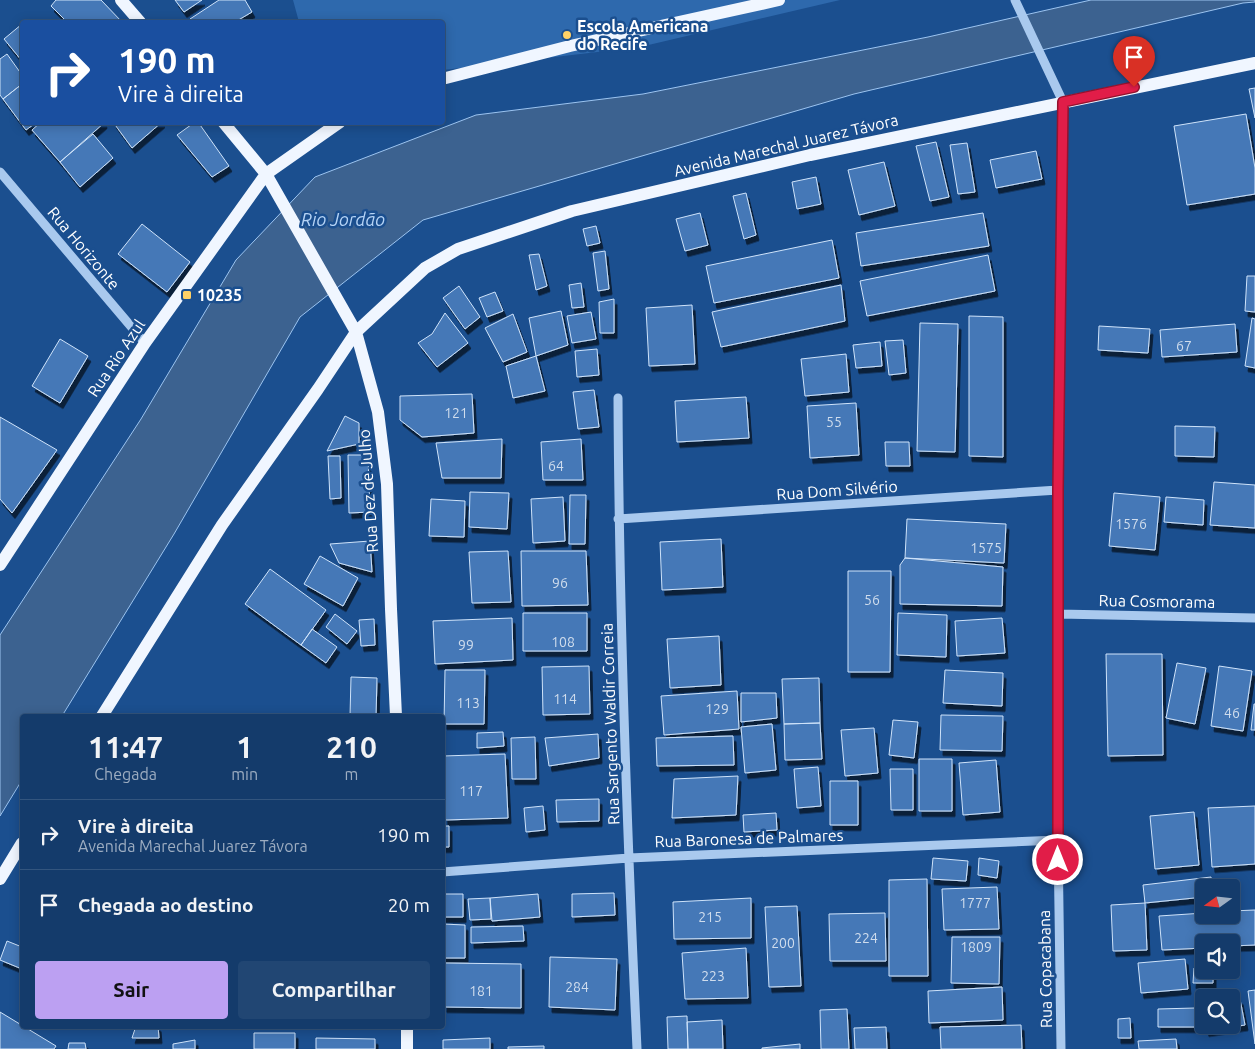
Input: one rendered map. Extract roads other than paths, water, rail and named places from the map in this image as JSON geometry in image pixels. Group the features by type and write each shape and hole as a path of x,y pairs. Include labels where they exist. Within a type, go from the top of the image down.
{"main road":[{"path":"121,0 138,20"},
{"path":"445,78 570,46 779,0"},
{"name":"Avenida Marechal Juarez Távora","path":"356,332 425,268 458,249 572,211 810,155 1255,63"},
{"name":"Rua Dez de Julho","path":"225,125 266,174 280,196 356,332 378,412 387,484 396,714"},
{"path":"266,174 336,125"},
{"name":"Rua Rio Azul","path":"0,565 145,343 266,174"},
{"path":"103,714 222,525 356,332"},
{"path":"0,879 20,846"},
{"path":"407,1029 408,1049"}],"street":[{"name":"Rua Copacabana","path":"1016,0 1063,102 1058,490 1058,840 1061,1049"},
{"name":"Rua Horizonte","path":"0,172 145,343"},
{"name":"Rua Sargento Waldir Correia","path":"618,398 618,519 629,858 638,1049"},
{"name":"Rua Dom Silvério","path":"618,519 1058,490"},
{"name":"Rua Cosmorama","path":"1059,614 1255,618"},
{"name":"Rua Baronesa de Palmares","path":"445,872 629,858 1058,840"}],"water":[{"name":"Rio Jordão","path":"1091,0 1255,0 1255,2 1243,3 854,94 423,220 300,317 174,534 63,714 20,714 20,783 0,816 0,635 141,419 236,260 315,177 476,115 643,94 928,37"}],"place":[{"name":"Escola Americana do Recife","path":"567,35"},
{"name":"10235","path":"187,295"}]}
